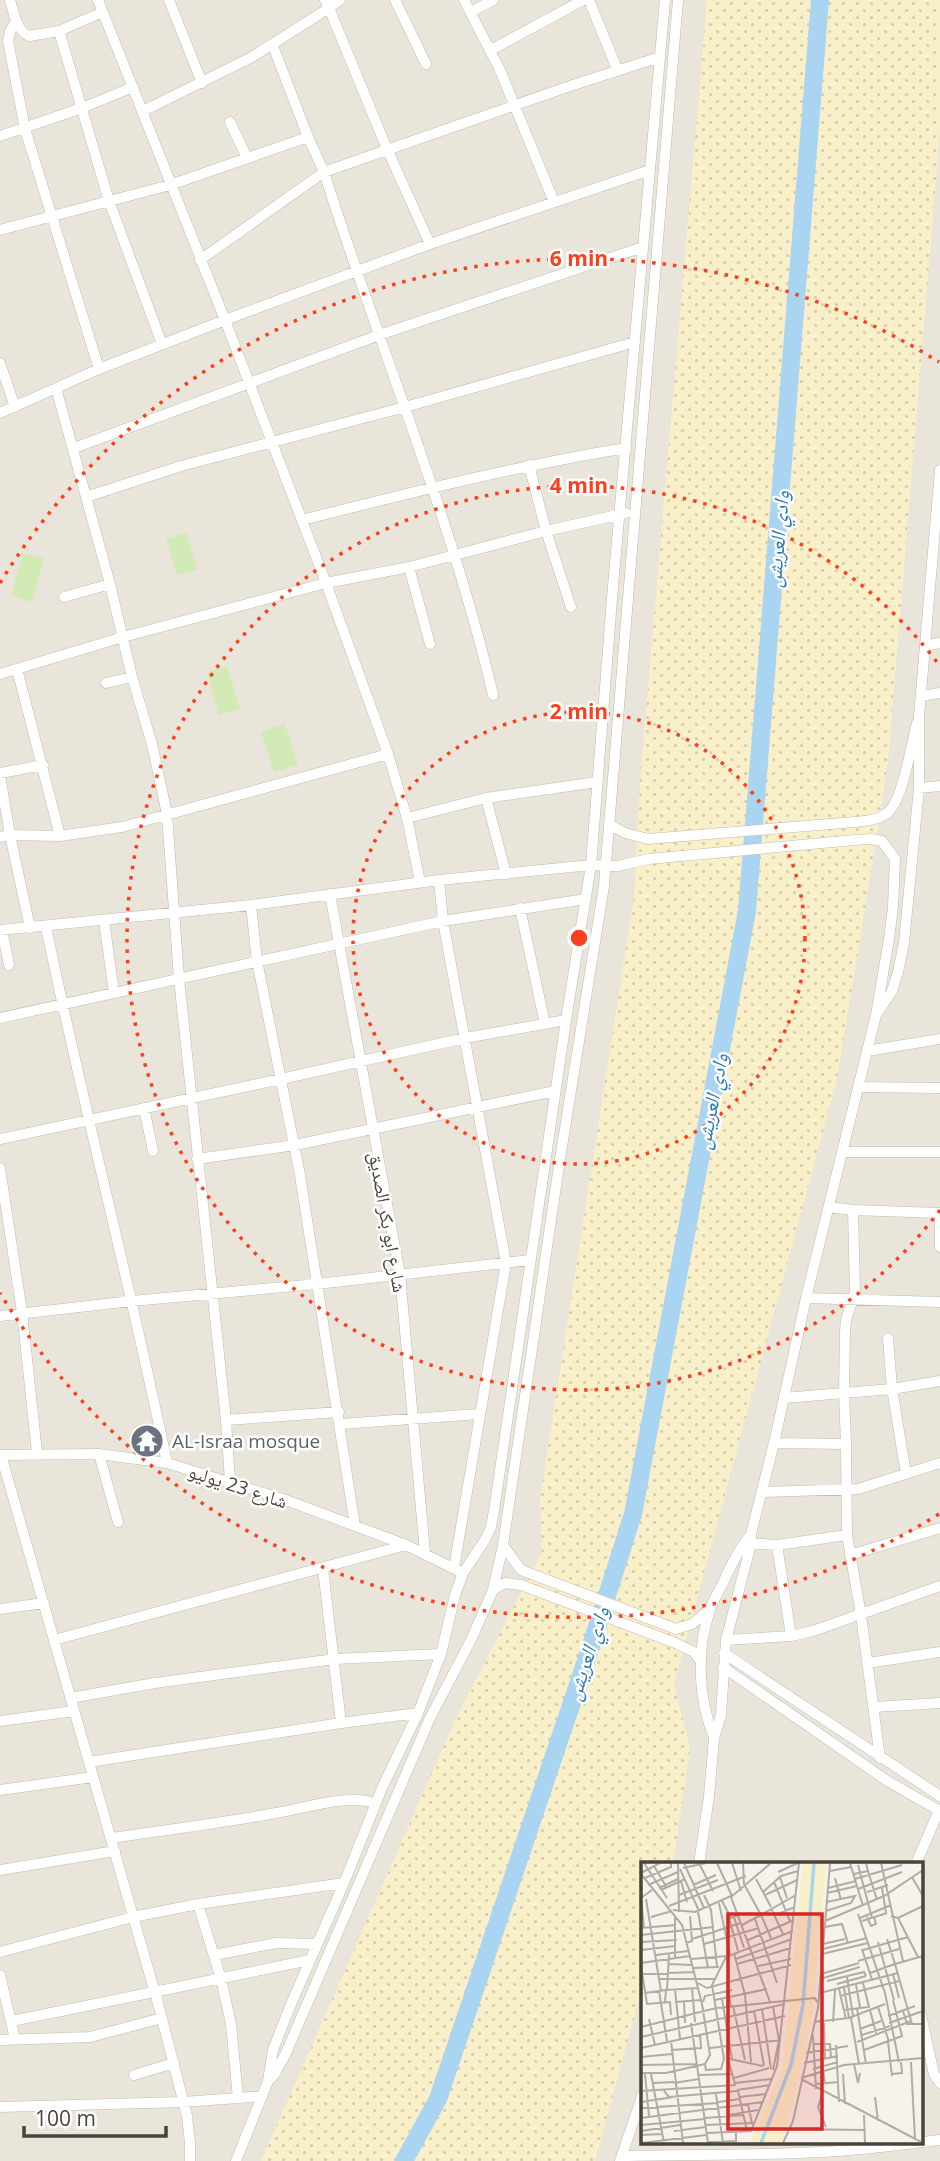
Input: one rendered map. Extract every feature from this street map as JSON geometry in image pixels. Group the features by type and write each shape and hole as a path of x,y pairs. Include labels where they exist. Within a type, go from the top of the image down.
{"street":[{"path":"10,0 16,21 22,32 29,36 59,30 103,12"},
{"path":"98,0 326,583 388,754 407,818 419,883"},
{"path":"169,0 202,83"},
{"path":"143,111 272,46 327,4 340,0"},
{"path":"396,0 426,64"},
{"path":"464,0 491,50 554,202"},
{"path":"471,12 493,0"},
{"path":"491,50 583,0"},
{"path":"589,0 617,69"},
{"path":"459,1571 485,1540 492,1519 591,864 665,0"},
{"path":"268,2081 286,2053 430,1718 471,1640 493,1590 503,1545 559,1159 604,886 678,0"},
{"path":"327,4 430,244"},
{"path":"16,21 10,30 8,41 25,129 99,369"},
{"path":"59,30 109,201 162,344"},
{"path":"272,46 324,172 405,407 455,556 493,695"},
{"path":"200,260 324,172 617,69 660,57"},
{"path":"0,136 133,87"},
{"path":"230,122 247,158"},
{"path":"0,230 170,185 308,137"},
{"path":"0,413 99,369 225,320 430,244 650,170"},
{"path":"74,448 379,335 643,247"},
{"path":"86,497 181,466 405,407 635,342"},
{"path":"0,363 15,407"},
{"path":"56,388 152,744 167,814 179,979 226,1420 230,1482"},
{"path":"302,520 529,465 626,448"},
{"path":"529,465 546,531 571,607"},
{"path":"876,1015 892,991 904,943 919,788 919,716 940,470"},
{"path":"0,674 326,583 410,567 546,531 620,513 635,512"},
{"path":"410,567 429,644"},
{"path":"64,597 110,584"},
{"path":"929,603 940,600"},
{"path":"925,646 940,643"},
{"path":"17,669 60,836"},
{"path":"106,683 132,677"},
{"path":"921,696 940,693"},
{"path":"609,824 625,833 648,839 878,819 895,806 901,791 919,716"},
{"path":"5,836 60,836 122,827 388,754"},
{"path":"30,928 5,836 0,774 43,765"},
{"path":"407,818 486,798 597,782"},
{"path":"919,788 940,786"},
{"path":"486,798 506,874"},
{"path":"9,965 1,930 251,905 439,880 591,864 606,866 649,859 855,839 882,841 893,854 895,864 889,939 876,1015 726,1640 721,1715 714,1738 699,1862"},
{"path":"236,2161 268,2081 273,2050 297,1990 382,1788 418,1713 441,1654 459,1571 480,1413 506,1263 443,921 439,880"},
{"name":"شارع ابو بكر الصديق","path":"330,894 400,1275 425,1553"},
{"path":"0,1018 443,921 586,899"},
{"path":"251,905 257,961 295,1145 355,1526"},
{"path":"520,908 545,1024"},
{"path":"104,920 114,993"},
{"path":"46,926 167,1463"},
{"path":"0,1139 465,1038 566,1020"},
{"path":"867,1051 940,1039"},
{"path":"858,1087 940,1088"},
{"path":"197,1159 295,1145 555,1091"},
{"path":"144,1108 153,1152"},
{"path":"842,1152 940,1152"},
{"path":"0,1168 22,1312 37,1453"},
{"path":"829,1207 940,1213"},
{"path":"853,1210 853,1301 845,1324 847,1535 861,1615 880,1758"},
{"path":"940,1219 940,1247"},
{"path":"0,1316 530,1260"},
{"path":"806,1298 940,1302"},
{"path":"888,1338 892,1389 906,1474"},
{"path":"784,1398 892,1389 940,1381"},
{"path":"226,1420 339,1412"},
{"path":"341,1424 480,1413"},
{"path":"774,1443 846,1444"},
{"path":"99,1454 118,1522"},
{"name":"شارع 23 يوليو","path":"0,1455 99,1454 167,1463 230,1482 407,1545 459,1571"},
{"path":"0,1455 162,2018 190,2135 190,2161"},
{"path":"762,1492 870,1486 940,1463"},
{"path":"850,1555 940,1528"},
{"path":"749,1540 777,1545 847,1535"},
{"path":"714,1738 705,1709 701,1662 705,1626 710,1609 731,1566 749,1540"},
{"path":"54,1640 407,1545"},
{"path":"503,1545 521,1570 676,1629 692,1624 710,1609"},
{"path":"777,1545 791,1636"},
{"path":"323,1569 341,1723"},
{"path":"493,1590 505,1583 525,1587 673,1642 694,1652 701,1662"},
{"path":"726,1640 791,1636 833,1625 940,1586"},
{"path":"0,1609 44,1603"},
{"path":"868,1663 940,1652"},
{"path":"724,1653 940,1796"},
{"path":"70,1698 155,1683 335,1659 441,1654"},
{"path":"436,1666 454,1672"},
{"path":"723,1667 889,1782 939,1810 917,1862"},
{"path":"874,1707 940,1703"},
{"path":"0,1721 74,1711"},
{"path":"89,1762 418,1713"},
{"path":"889,1782 896,1768"},
{"path":"0,1790 93,1777"},
{"path":"382,1788 396,1796"},
{"path":"111,1838 342,1801 361,1800 376,1803"},
{"path":"0,1870 115,1851"},
{"path":"0,1952 133,1917 198,1904 344,1883"},
{"path":"198,1904 221,1979 231,2024 238,2098"},
{"path":"214,1955 275,1943 317,1944"},
{"path":"12,2021 310,1960"},
{"path":"0,1975 15,2039"},
{"path":"297,1990 310,1995"},
{"path":"0,2040 90,2037 162,2018"},
{"path":"922,2020 934,2074 940,2083"},
{"path":"134,2075 174,2063"},
{"path":"0,2107 183,2102 262,2096"},
{"path":"641,2098 622,2158 810,2153 910,2144"},
{"path":"922,2142 940,2140"}],"shaded area":[{"path":"0,0 940,0 940,2161 0,2161"}],"sand":[{"path":"707,0 940,0 940,131 888,762 857,959 836,1083 674,1684 690,1749 673,1862 641,1862 641,1993 595,2161 261,2161 458,1714 542,1552 540,1499 634,896 640,781"}],"green space":[{"path":"186,533 197,569 177,575 166,539"},
{"path":"23,553 44,559 32,602 11,595"},
{"path":"227,666 240,709 219,715 207,672"},
{"path":"285,724 298,765 274,772 261,732"}],"waterway":[{"name":"وادي العريش","path":"404,2161 438,2099 633,1514 747,911 820,0"}],"place":[{"name":"AL-Israa mosque","path":"147,1441"}]}
